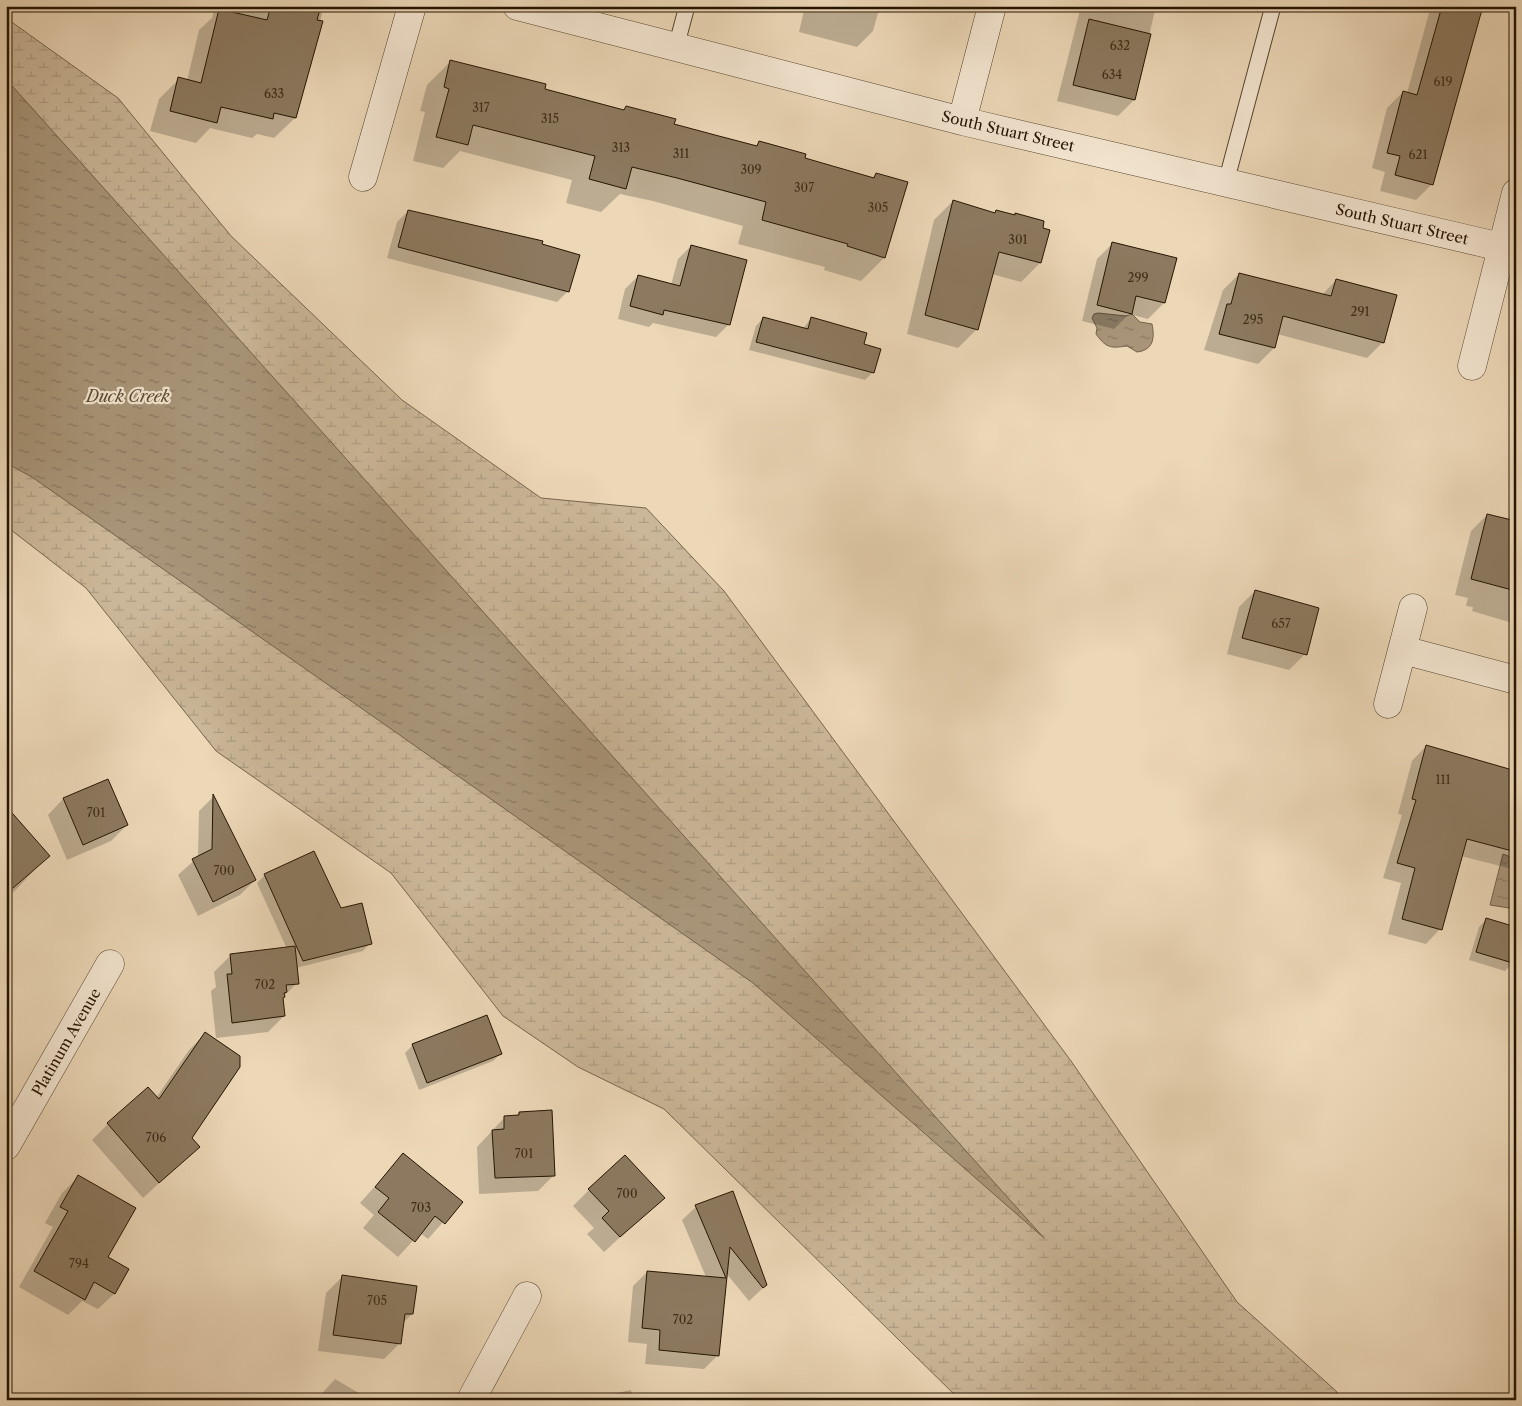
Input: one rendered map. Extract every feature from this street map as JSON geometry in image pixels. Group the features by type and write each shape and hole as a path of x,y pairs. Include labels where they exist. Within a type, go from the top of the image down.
{"street":[{"path":"363,177 412,6"},
{"name":"South Stuart Street","path":"517,6 962,121 1501,247"},
{"path":"962,121 992,6"},
{"path":"1472,366 1516,192"},
{"path":"1388,704 1413,608"},
{"path":"1403,650 1516,680"},
{"name":"Platinum Avenue","path":"6,1146 110,964"},
{"path":"471,1400 527,1296"}],"lane":[{"path":"676,47 687,6"},
{"path":"1226,182 1273,6"}],"green space":[{"path":"6,18 118,98 231,236 402,400 541,498 646,508 724,591 1071,1061 1237,1302 1336,1391 1341,1400 960,1400 664,1109 578,1067 503,1016 391,873 216,751 86,588 6,526"}],"water":[{"name":"Duck Creek","path":"6,79 1044,1238 753,983 32,477 6,463"},
{"path":"1094,314 1126,316 1132,314 1140,322 1152,324 1152,343 1147,349 1137,352 1127,346 1113,347 1106,345 1096,334 1097,328 1092,318"},
{"path":"1503,854 1516,859 1515,909 1490,905"}],"building":[{"path":"271,6 321,6 317,20 323,21 296,118 274,113 273,119 221,107 217,123 170,111 178,77 201,83 219,9 267,20"},
{"path":"1442,6 1483,6 1433,185 1395,175 1400,156 1387,153 1403,91 1417,95"},
{"path":"1089,19 1151,34 1135,100 1073,85"},
{"path":"450,60 546,84 545,89 624,110 626,106 676,119 674,124 715,135 757,146 759,141 806,154 805,158 874,178 876,173 908,182 885,258 847,246 848,244 762,220 766,202 677,178 632,167 626,189 589,179 595,156 473,125 468,145 436,137 449,89 444,87"},
{"path":"953,200 995,213 996,210 1015,215 1015,213 1044,221 1043,228 1050,230 1041,263 999,252 978,330 925,315"},
{"path":"408,210 543,241 542,244 580,255 569,292 398,247"},
{"path":"1112,242 1177,258 1165,303 1136,296 1132,314 1097,305"},
{"path":"691,245 747,260 730,325 664,310 663,315 630,306 638,275 680,286"},
{"path":"1239,273 1331,296 1336,279 1397,295 1384,343 1283,316 1275,348 1219,334 1227,304 1231,304"},
{"path":"763,317 808,329 811,317 867,333 864,344 881,349 874,373 756,342"},
{"path":"1487,514 1516,521 1516,591 1471,579"},
{"path":"1255,590 1319,608 1307,655 1242,638"},
{"path":"1426,745 1516,771 1516,852 1467,839 1442,930 1402,919 1415,868 1397,863 1416,800 1412,799"},
{"path":"108,779 128,825 83,845 63,798"},
{"path":"213,794 256,880 213,902 192,859 212,849"},
{"path":"6,806 50,856 6,894"},
{"path":"314,851 341,908 362,903 372,944 303,961 264,874"},
{"path":"1486,918 1516,927 1516,964 1476,952"},
{"path":"295,946 299,984 286,985 287,992 284,993 285,997 283,998 285,1016 232,1023 227,974 232,974 230,954"},
{"path":"487,1015 502,1054 427,1083 412,1044"},
{"path":"205,1032 240,1056 240,1067 192,1138 200,1147 159,1183 107,1123 148,1087 159,1099"},
{"path":"552,1110 555,1176 495,1178 492,1130 504,1129 504,1116 519,1115 519,1112"},
{"path":"403,1153 463,1202 445,1224 435,1216 415,1242 378,1212 389,1198 375,1187"},
{"path":"625,1155 665,1198 620,1237 602,1218 609,1211 588,1189"},
{"path":"78,1175 136,1208 108,1257 129,1269 115,1294 94,1282 85,1300 34,1271 68,1211 60,1207"},
{"path":"733,1191 767,1285 763,1288 730,1247 719,1356 659,1350 660,1330 642,1328 647,1271 726,1278 695,1205"},
{"path":"342,1275 417,1286 413,1314 405,1314 401,1344 333,1335"}]}
